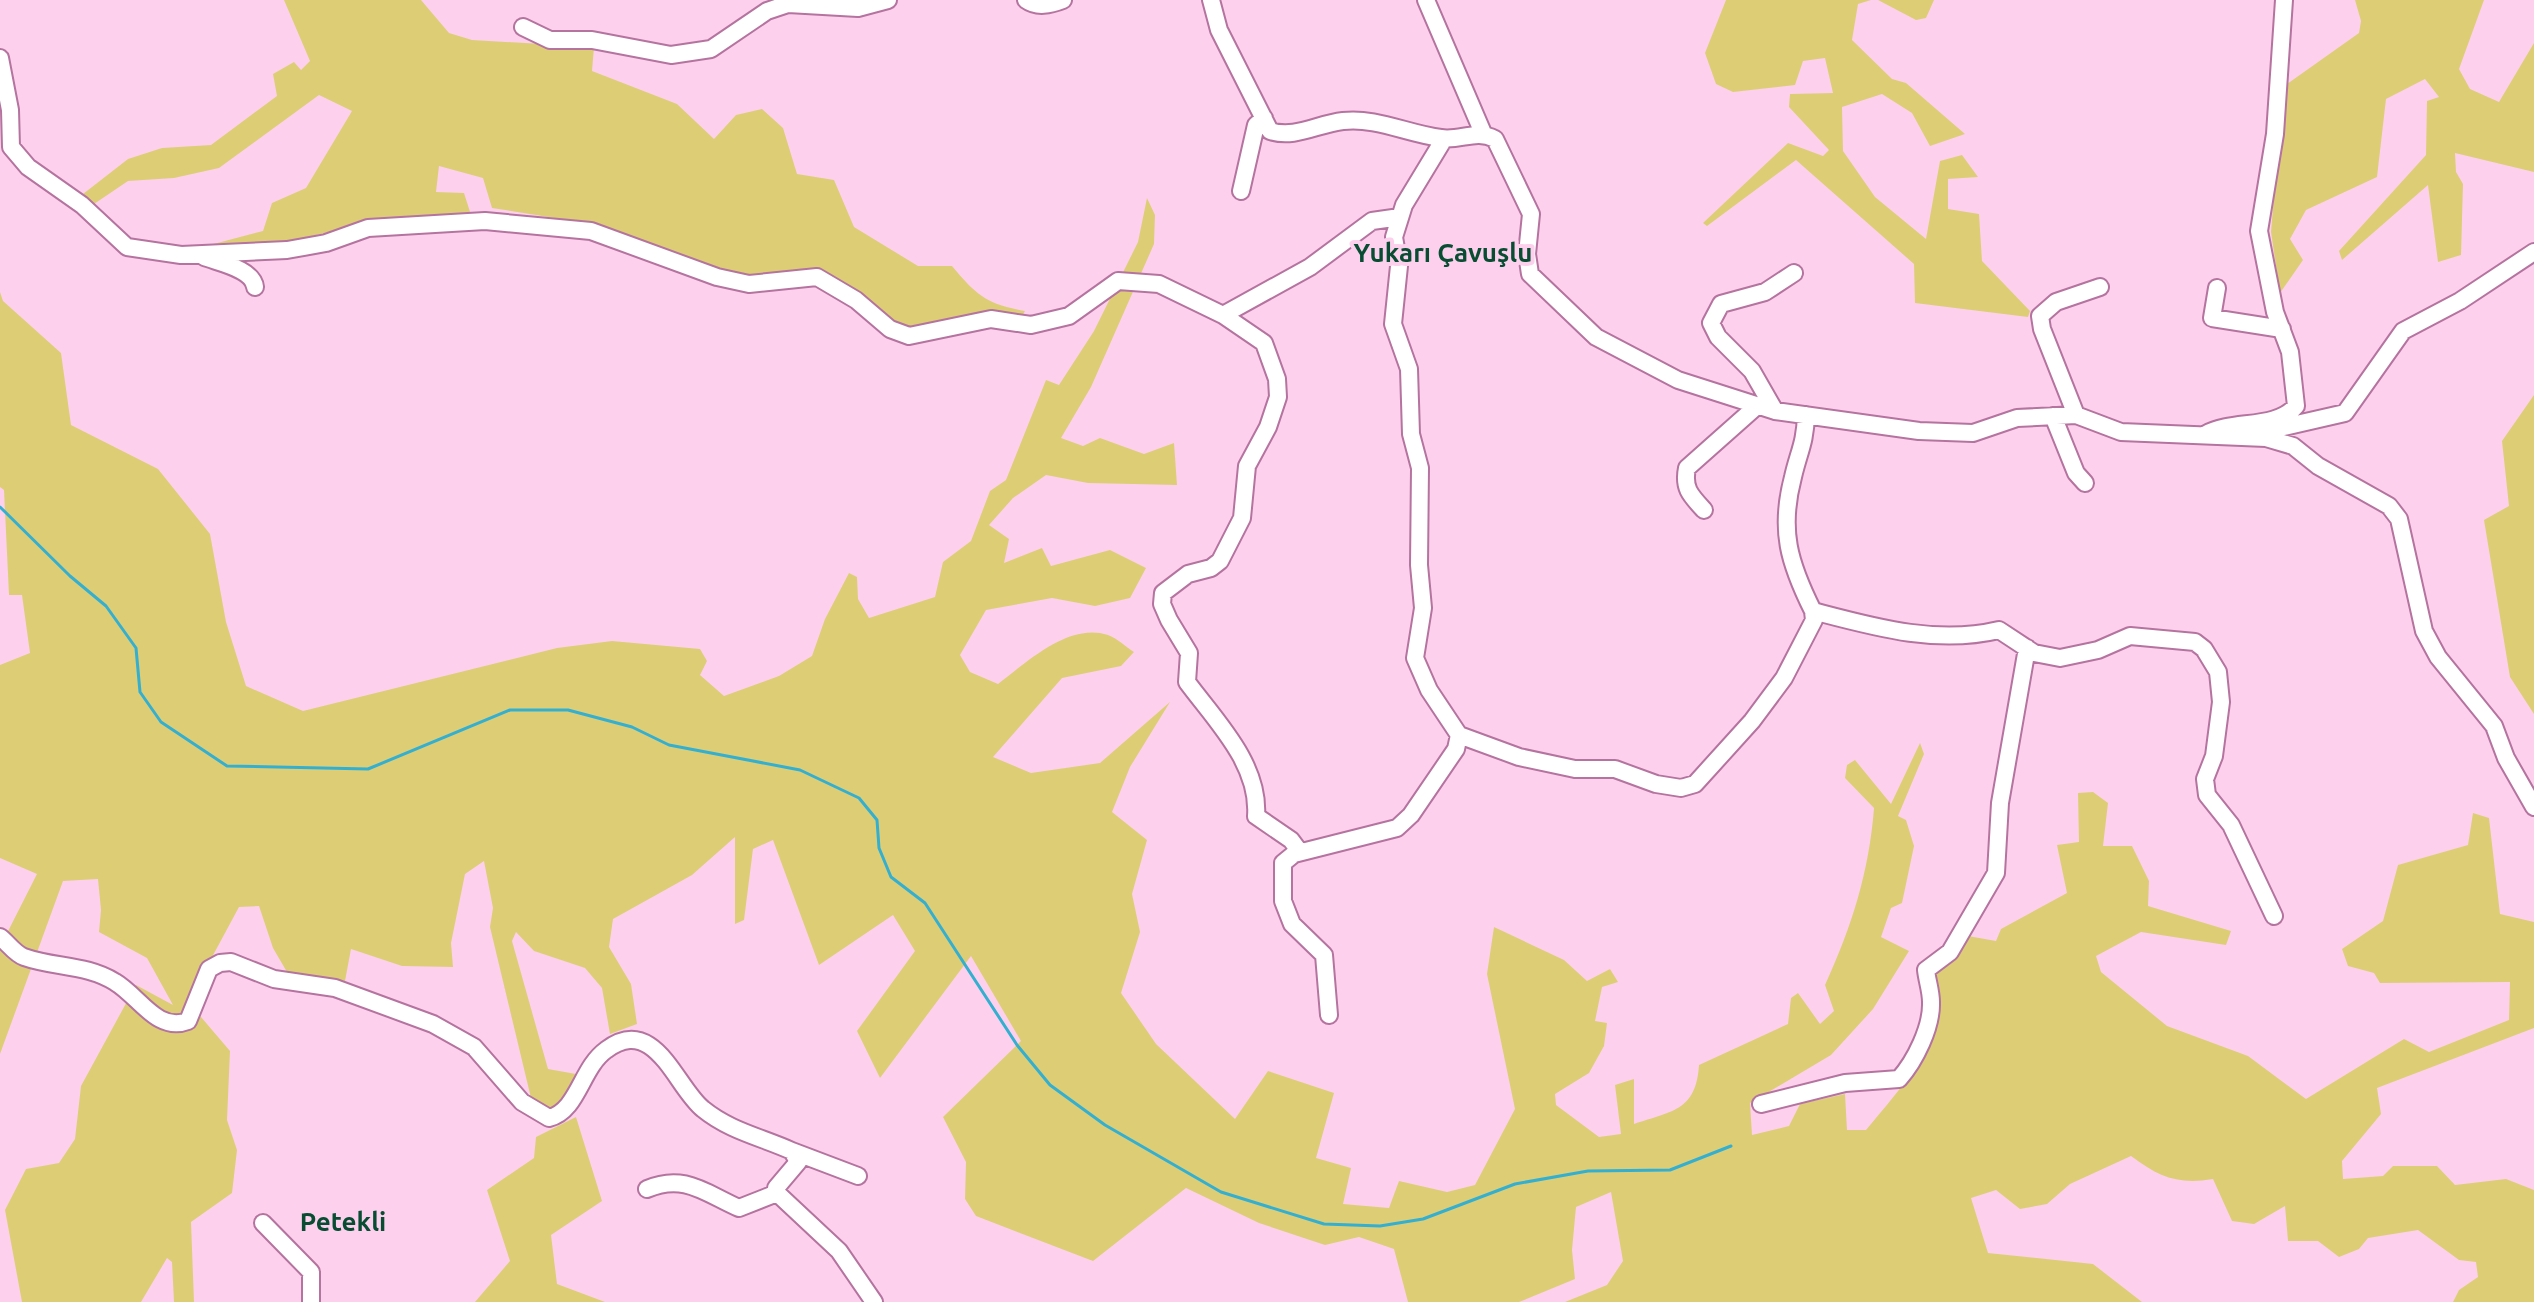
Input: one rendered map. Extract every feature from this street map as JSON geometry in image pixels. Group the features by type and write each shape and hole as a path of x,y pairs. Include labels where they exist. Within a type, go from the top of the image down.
{"street":[{"path":"523,27 550,40 592,40 671,55 711,49 767,11 788,4 858,8 888,0"},
{"path":"1026,0 1042,5 1063,0"},
{"path":"1211,0 1219,30 1270,131 1284,135 1344,121 1374,122 1444,139 1483,133 1495,139 1531,214 1527,254 1530,274 1596,337 1678,380 1775,411 1919,431 1973,433 2017,418 2076,415 2121,432 2266,438 2293,446 2318,466 2389,506 2399,519 2407,541 2424,631 2438,657 2494,726 2506,758 2534,807"},
{"path":"1426,0 1483,133"},
{"path":"2202,437 2218,428 2276,419 2296,406 2290,352 2259,231 2275,134 2284,0"},
{"path":"0,58 10,110 11,147 28,167 82,205 127,247 195,254 287,250 326,243 368,228 485,221 591,231 717,277 749,284 817,277 856,300 890,329 909,336 991,319 1031,325 1069,316 1118,281 1159,284 1223,315 1264,343 1272,358 1278,397 1268,427 1247,466 1242,518 1220,561 1211,568 1188,574 1163,593 1162,604 1189,653 1187,682 1210,707 1246,768 1254,789 1256,816 1291,840 1300,852"},
{"path":"1241,191 1256,125 1264,118"},
{"path":"1444,139 1400,217 1394,237 1399,266 1393,324 1409,369 1411,434 1420,468 1422,507 1419,565 1423,608 1415,658 1429,690 1459,735 1519,757 1575,769 1615,769 1681,788 1695,784 1752,721 1784,678 1814,620 1786,548 1786,516 1793,475 1805,446 1806,415"},
{"path":"1223,315 1310,267 1372,221 1400,217"},
{"path":"2233,438 2327,420 2345,413 2403,331 2460,301 2534,252"},
{"path":"195,254 252,277 255,287"},
{"path":"1775,411 1752,371 1718,337 1711,323 1721,304 1765,292 1794,273"},
{"path":"2076,415 2042,329 2040,316 2056,302 2100,287"},
{"path":"2217,288 2212,318 2241,316 2282,329"},
{"path":"1704,510 1688,493 1684,483 1687,468 1758,405"},
{"path":"2053,416 2076,473 2085,483"},
{"path":"1813,611 1923,636 1976,635 1999,630 2027,648 2060,658 2098,650 2130,636 2146,635 2195,642 2204,649 2218,672 2221,702 2214,756 2205,779 2207,795 2231,825 2274,916"},
{"path":"1761,1104 1845,1083 1899,1079 1909,1068 1926,1030 1932,1003 1926,970 1950,952 1996,873 2000,803 2027,648"},
{"path":"1329,1015 1324,955 1292,924 1283,901 1283,863 1300,852 1397,828 1418,804 1456,749 1459,735"},
{"path":"2506,758 2534,781"},
{"path":"0,937 22,957 92,970 114,981 135,995 160,1020 173,1025 188,1021 209,969 220,963 231,962 274,979 335,988 433,1024 474,1047 522,1102 549,1118 561,1115 569,1107 583,1076 606,1049 637,1041 666,1058 700,1107 740,1133 858,1176"},
{"path":"792,1151 798,1162 776,1188 777,1193 839,1251 874,1302"},
{"path":"647,1189 668,1180 739,1208 777,1193"},
{"path":"263,1223 311,1272 311,1302"}],"shaded area":[{"path":"284,0 421,0 449,33 472,40 594,47 592,71 677,104 714,139 736,115 762,109 783,128 797,174 834,180 854,227 918,266 952,266 969,285 992,302 1025,311 1021,318 915,330 889,322 849,290 741,275 586,223 492,208 483,178 439,166 436,192 464,193 471,215 370,222 283,243 206,246 263,231 272,203 306,188 352,111 319,95 219,168 174,178 128,181 94,204 83,194 128,159 162,148 211,145 277,96 273,74 294,62 301,70 310,61"},
{"path":"1726,0 1871,0 1858,4 1852,40 1892,79 1906,83 1965,134 1930,146 1912,113 1882,94 1842,107 1843,151 1875,197 1926,239 1940,161 1962,155 1978,177 1948,179 1948,209 1979,214 1982,261 2030,311 2028,317 1915,303 1914,264 1796,160 1707,226 1703,223 1788,143 1823,156 1829,150 1789,107 1790,94 1833,93 1825,58 1803,61 1795,85 1733,92 1716,84 1705,53"},
{"path":"1878,0 1934,0 1926,18 1916,20"},
{"path":"2355,0 2484,0 2459,69 2470,89 2499,102 2534,43 2534,172 2455,153 2456,172 2463,184 2461,255 2438,262 2428,185 2342,260 2339,251 2426,155 2427,101 2439,97 2425,79 2386,99 2377,177 2306,210 2290,239 2303,260 2280,293 2271,232 2283,87 2359,33 2361,21"},
{"path":"1147,198 1155,215 1154,244 1091,387 1061,438 1083,446 1100,438 1144,454 1174,443 1177,485 1088,483 1046,475 1013,498 989,525 1009,539 1004,563 1042,548 1051,566 1110,550 1146,568 1130,598 1095,606 1052,598 986,610 960,655 970,672 998,684 1049,646 1078,634 1093,632 1108,635 1134,652 1121,666 1062,678 993,757 1031,773 1100,763 1170,702 1130,767 1112,812 1147,840 1132,894 1140,932 1121,993 1156,1044 1235,1119 1268,1071 1334,1093 1316,1158 1351,1168 1343,1204 1389,1208 1399,1181 1447,1192 1475,1185 1515,1109 1487,974 1494,927 1564,960 1587,981 1610,969 1618,982 1602,987 1595,1021 1607,1023 1604,1046 1589,1073 1555,1094 1556,1105 1599,1137 1621,1134 1615,1085 1634,1079 1634,1124 1680,1107 1693,1092 1699,1065 1788,1024 1791,998 1798,993 1820,1024 1834,1011 1825,985 1858,898 1874,808 1845,778 1847,765 1855,760 1891,804 1920,743 1924,754 1898,816 1906,820 1914,846 1902,903 1891,908 1881,937 1909,951 1873,1009 1831,1055 1750,1103 1752,1135 1789,1126 1800,1104 1845,1094 1847,1130 1866,1130 1908,1078 1933,1035 1939,1015 1932,978 1941,961 1968,936 1996,941 2001,929 2067,893 2057,845 2079,842 2078,793 2093,792 2108,803 2103,846 2132,846 2149,881 2148,906 2231,931 2226,945 2141,932 2096,956 2101,972 2167,1026 2248,1056 2306,1099 2404,1039 2429,1052 2509,1020 2510,982 2380,983 2374,973 2348,966 2342,949 2383,921 2398,865 2468,845 2473,813 2489,818 2500,914 2534,922 2534,1028 2377,1088 2381,1114 2342,1161 2343,1179 2383,1176 2393,1166 2437,1166 2455,1185 2506,1179 2534,1190 2534,1302 2453,1302 2459,1290 2478,1277 2476,1262 2459,1260 2418,1230 2368,1238 2359,1249 2339,1257 2318,1241 2288,1241 2285,1206 2254,1224 2232,1221 2213,1179 2189,1181 2169,1178 2131,1156 2070,1184 2047,1204 2020,1209 1996,1190 1971,1198 1988,1253 2093,1264 2142,1302 1565,1302 1607,1285 1623,1261 1611,1192 1576,1207 1572,1250 1575,1279 1519,1302 1408,1302 1394,1249 1359,1237 1325,1245 1259,1223 1186,1188 1093,1261 976,1216 965,1199 966,1162 943,1117 1021,1041 971,956 880,1078 857,1031 915,951 893,915 819,965 773,840 753,849 744,920 735,924 735,837 692,875 613,919 609,947 631,984 637,1024 610,1034 602,988 585,968 534,951 516,932 512,941 548,1069 576,1074 566,1098 555,1110 531,1098 490,927 493,908 484,861 465,874 451,943 453,967 402,966 351,949 345,981 287,972 273,948 259,906 239,907 183,1011 201,1017 230,1051 227,1120 237,1150 232,1193 191,1222 194,1302 174,1302 172,1262 167,1258 141,1302 22,1302 5,1210 26,1169 59,1163 75,1139 81,1086 136,985 173,1005 147,958 99,932 101,910 98,879 63,881 0,1054 0,947 37,874 0,858 0,665 30,653 22,595 9,595 4,490 0,487 0,292 3,301 61,353 71,425 158,469 210,534 226,622 246,686 303,711 557,648 612,641 700,649 707,661 700,675 724,696 779,676 812,656 825,619 849,573 857,577 858,599 869,618 935,597 943,562 971,541 990,491 1006,480 1046,380 1059,385 1094,331 1138,242"},
{"path":"2534,395 2534,714 2510,677 2484,520 2509,506 2502,441"},
{"path":"576,1117 602,1201 551,1235 557,1284 605,1302 475,1302 510,1261 487,1190 534,1158 536,1137"}],"waterway":[{"path":"0,507 70,576 106,606 136,648 140,692 161,722 227,766 368,769 510,710 568,710 632,727 669,745 800,770 859,798 877,820 879,848 891,877 925,903 1017,1045 1050,1085 1105,1125 1221,1192 1324,1224 1380,1226 1423,1219 1515,1184 1588,1171 1670,1170 1731,1146"}],"district":[{"name":"Yukarı Çavuşlu","path":"1443,252"},
{"name":"Petekli","path":"343,1221"}]}
